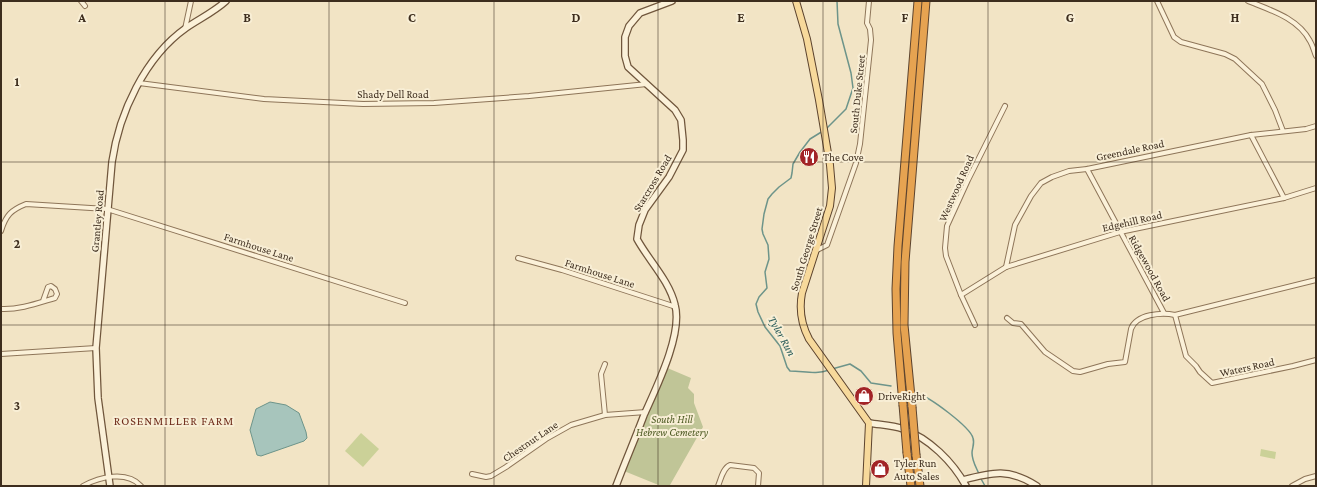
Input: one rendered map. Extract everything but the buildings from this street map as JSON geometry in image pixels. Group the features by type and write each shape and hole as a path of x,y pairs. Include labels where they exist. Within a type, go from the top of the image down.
{"highway":[{"path":"911,486 896,333 896,289 898,246 918,1"},
{"path":"920,486 904,325 905,270 926,1"}],"main road":[{"name":"South George Street","path":"796,1 807,39 831,176 831,196 817,250 802,293 801,314 805,331 809,339 869,423"},
{"path":"866,486 869,423"}],"street":[{"path":"81,1 85,6"},
{"path":"185,29 191,1"},
{"name":"Grantley Road","path":"110,486 98,398 96,348 112,162 116,138 139,83 150,63 159,52 185,29 226,1"},
{"name":"Starcross Road","path":"616,486 665,365 675,330 676,307 668,287 637,239 638,225 646,210 669,177 683,150 681,120 675,110 628,67 625,56 625,37 629,26 640,13 672,1"},
{"name":"South Duke Street","path":"817,250 827,245 856,163 860,144 871,40 870,29 867,23 869,1"},
{"path":"1157,1 1174,37 1181,42 1225,54 1235,59 1262,84 1275,110 1283,131"},
{"path":"1248,1 1292,21 1303,31 1310,41 1316,56"},
{"name":"Shady Dell Road","path":"139,83 264,99 363,104 434,103 529,96 647,84"},
{"name":"Westwood Road","path":"975,325 961,295 946,256 945,248 947,226 1005,106"},
{"name":"Greendale Road","path":"1006,267 1015,225 1031,196 1041,183 1052,177 1069,171 1087,169 1251,134 1316,126"},
{"path":"1251,134 1284,198"},
{"name":"Ridgewood Road","path":"1087,169 1164,313"},
{"name":"Edgehill Road","path":"961,295 1006,267 1120,232 1284,198 1316,188"},
{"name":"Farmhouse Lane","path":"1,231 4,221 13,209 26,204 108,208 405,304"},
{"name":"Farmhouse Lane","path":"518,258 562,270 676,307"},
{"path":"1007,318 1014,324 1021,324 1052,358 1073,371 1080,372 1108,364 1125,362 1128,339 1132,324 1138,319 1164,313 1175,315 1305,284 1316,280"},
{"path":"1,309 43,301"},
{"name":"Waters Road","path":"1175,315 1186,356 1212,383 1316,360"},
{"path":"1,354 96,348"},
{"path":"605,364 601,374 605,415"},
{"name":"Chestnut Lane","path":"472,474 486,477 491,476 546,439 571,425 605,415 646,412"},
{"path":"869,423 896,427 917,435 938,451 965,483 979,476 996,473 1017,476 1037,486"},
{"path":"718,486 724,470 730,465 754,468 759,474 758,486"},
{"path":"83,486 95,481 126,476 132,478 141,486"},
{"path":"1292,486 1316,476"}],"green space":[{"name":"South Hill Hebrew Cemetery","path":"665,367 691,378 688,388 694,394 694,403 703,427 670,485 661,486 624,471"},
{"path":"361,433 379,449 363,467 345,451"},
{"path":"1261,449 1276,452 1275,459 1260,456"}],"water":[{"path":"270,402 286,405 299,413 307,438 304,441 261,456 257,455 250,430 256,409"}],"waterway":[{"name":"Tyler Run","path":"826,129 846,109 853,88 851,73 838,24 837,1"},
{"name":"Tyler Run","path":"823,131 810,139 793,164 791,178 779,187 768,199 762,229 768,245 769,259 765,272 767,288 759,297 756,304 765,327 780,346 787,367 790,371 815,373 829,370"},
{"name":"Tyler Run","path":"832,369 850,364 861,371 871,383 891,386"},
{"name":"Tyler Run","path":"918,394 924,396 949,413 970,433 974,440 972,453 974,464 979,474"},
{"name":"Tyler Run","path":"980,477 985,486"}],"place":[{"name":"The Cove","path":"809,157"},
{"name":"DriveRight","path":"864,396"},
{"name":"Tyler Run Auto Sales","path":"880,469"}],"district":[{"name":"ROSENMILLER FARM","path":"174,421"}]}
